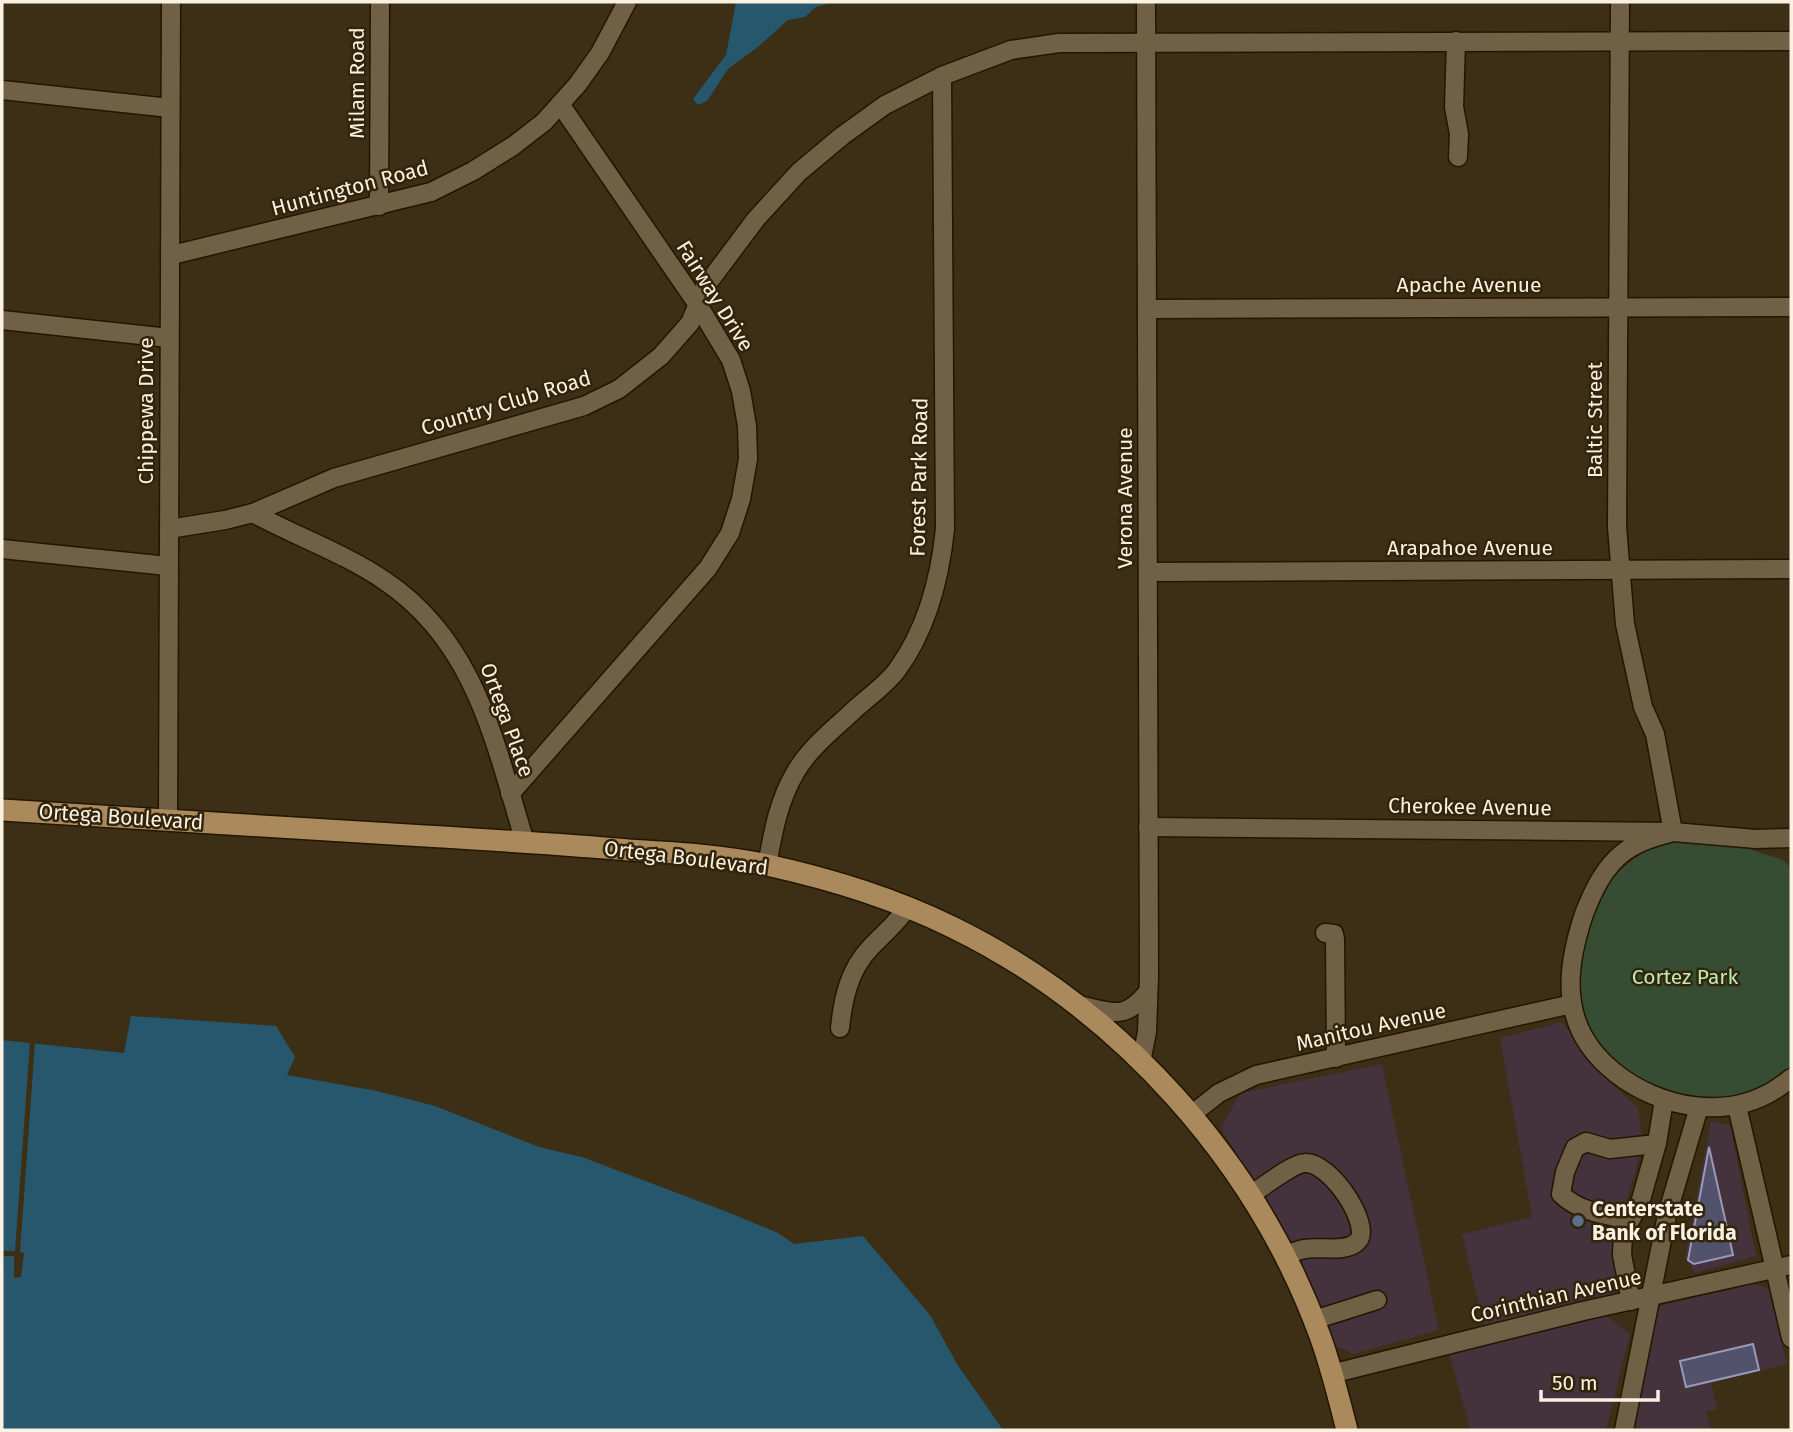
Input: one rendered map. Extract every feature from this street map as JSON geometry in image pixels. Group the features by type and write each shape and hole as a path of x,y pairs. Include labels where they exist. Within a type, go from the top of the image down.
{"main road":[{"name":"Ortega Boulevard","path":"2,810 697,855 767,865 865,891 952,927 995,950 1076,1004 1141,1062 1191,1115 1250,1195 1285,1256 1314,1320 1347,1430"}],"street":[{"name":"Chippewa Drive","path":"168,820 171,2"},
{"name":"Milam Road","path":"379,206 380,2"},
{"name":"Huntington Road","path":"172,255 431,192 474,171 544,122 578,84 600,52 627,2"},
{"name":"Verona Avenue","path":"1141,1062 1147,1032 1148,827 1146,2"},
{"name":"Baltic Street","path":"1620,2 1619,570 1633,666 1643,707 1655,734 1673,832"},
{"path":"1456,41 1454,107 1459,134 1458,157"},
{"name":"Country Club Road","path":"169,529 253,513 334,478 584,406 619,389 651,365 690,323 705,287 756,219 799,172 885,105 942,76 1011,50 1059,43 1791,41"},
{"name":"Forest Park Road","path":"767,865 779,807 795,772 813,748 896,671 917,635 931,601 941,564 944,529 942,76"},
{"path":"2,90 170,108"},
{"name":"Fairway Drive","path":"510,794 708,568 730,533 741,499 748,459 747,426 741,391 731,360 698,305 560,104"},
{"name":"Apache Avenue","path":"1147,309 1791,307"},
{"path":"2,320 169,338"},
{"name":"Ortega Place","path":"253,513 346,558 387,582 416,606 440,632 458,656 479,696 525,842"},
{"path":"2,549 168,566"},
{"name":"Arapahoe Avenue","path":"1148,572 1791,569"},
{"name":"Cherokee Avenue","path":"1148,827 1673,832 1756,839 1790,847"},
{"path":"1673,832 1645,839 1622,853 1603,874 1579,929 1571,970 1572,1004 1581,1031 1601,1060 1630,1084 1664,1100 1699,1107 1738,1106 1759,1100 1791,1078"},
{"path":"840,1028 842,1002 851,975 868,950 898,921 907,908"},
{"path":"1325,933 1334,934 1335,939 1336,1058"},
{"path":"1076,1004 1120,1013 1136,1007 1147,993"},
{"name":"Manitou Avenue","path":"1191,1115 1219,1093 1256,1075 1572,1004"},
{"path":"1631,1301 1622,1255 1623,1233 1640,1203 1656,1147 1664,1100"},
{"path":"1738,1106 1784,1267 1791,1338"},
{"path":"1624,1430 1667,1215 1699,1107"},
{"path":"1630,1220 1570,1204 1561,1194 1565,1172 1575,1148 1586,1142 1610,1149 1656,1147"},
{"path":"1656,1147 1661,1153 1683,1160"},
{"path":"1250,1195 1302,1162 1315,1163 1337,1182 1362,1226 1362,1236 1347,1248 1303,1249 1285,1256"},
{"name":"Corinthian Avenue","path":"1331,1374 1784,1267"},
{"path":"1314,1320 1377,1300"}],"shaded area":[{"path":"1562,1022 1606,1079 1638,1108 1643,1145 1613,1249 1621,1292 1616,1296 1484,1325 1462,1234 1532,1217 1500,1038"},
{"path":"1382,1064 1439,1330 1354,1354 1335,1346 1302,1262 1221,1128 1240,1093"},
{"path":"1711,1121 1730,1125 1756,1256 1695,1273 1685,1258"},
{"path":"1752,1284 1768,1288 1787,1364 1711,1383 1717,1409 1706,1412 1711,1430 1635,1430 1656,1307"},
{"path":"1607,1316 1630,1334 1606,1430 1470,1430 1450,1355"}],"green space":[{"name":"Cortez Park","path":"1708,836 1783,860 1791,868 1791,1067 1762,1085 1742,1093 1708,1100 1666,1094 1627,1073 1610,1058 1586,1021 1579,1001 1577,972 1589,920 1611,881 1626,866 1662,844"}],"water":[{"path":"736,2 834,2 816,7 805,17 788,20 728,69 707,101 698,105 693,99 726,55"},
{"path":"131,1016 276,1026 295,1057 287,1075 377,1091 435,1106 539,1147 582,1157 730,1213 778,1233 794,1244 863,1236 930,1315 957,1364 1003,1430 2,1430 2,1040 124,1053"}],"pier":[{"path":"30,1042 35,1043 20,1252 24,1253 21,1277 14,1278 14,1256 4,1256 2,1276 2,1251 15,1251"}],"building":[{"path":"1709,1147 1733,1255 1694,1264 1688,1260"},
{"path":"1753,1344 1759,1370 1686,1387 1680,1361"}],"place":[{"name":"Centerstate Bank of Florida","path":"1578,1221"}]}
